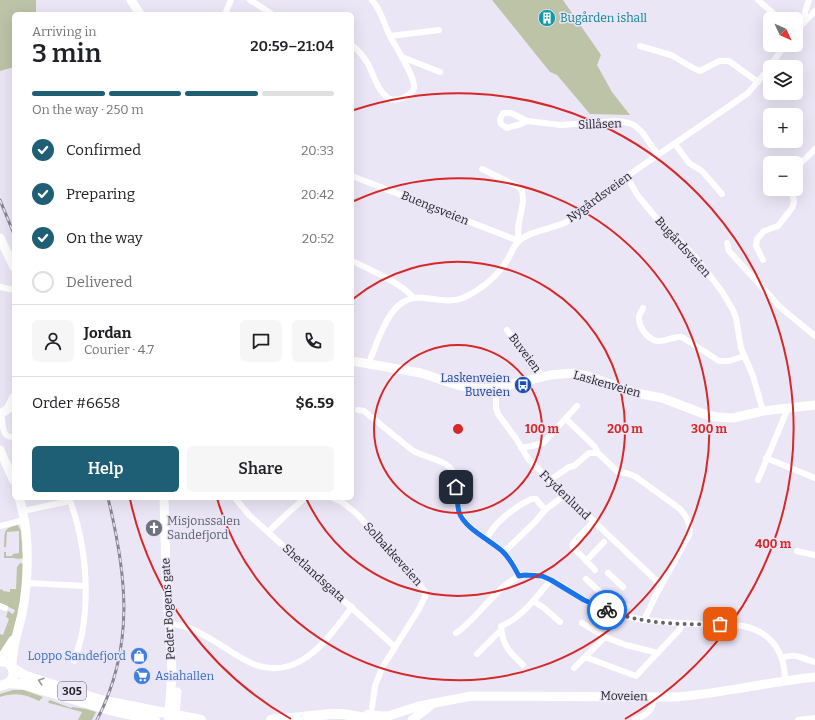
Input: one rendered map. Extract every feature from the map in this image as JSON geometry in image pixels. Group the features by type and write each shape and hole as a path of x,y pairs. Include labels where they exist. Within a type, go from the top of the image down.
{"main road":[{"name":"305","path":"0,660 5,661 26,676 100,700 171,717 201,720"},
{"name":"305","path":"3,685 14,677 13,667"},
{"name":"305","path":"3,685 22,684 110,710 155,720"},
{"path":"271,720 331,714 343,714 376,720"}],"street":[{"path":"131,0 139,12"},
{"path":"226,12 231,0"},
{"path":"250,0 269,12"},
{"path":"354,47 368,63 382,92 388,98 397,100 412,93 414,83 390,36 377,5 372,0"},
{"path":"758,0 772,12"},
{"path":"804,22 805,12 809,0"},
{"path":"804,22 815,11"},
{"path":"390,36 439,30"},
{"path":"640,46 671,55 700,71 719,61 729,61 758,82"},
{"name":"Nygårdsveien","path":"519,241 526,236 565,223 573,218 600,196 748,92 758,82 780,52"},
{"path":"402,57 440,72"},
{"name":"Sillåsen","path":"527,122 561,125 624,122 634,126 642,132 658,155"},
{"path":"675,144 689,163 702,171 722,194"},
{"path":"803,161 815,149"},
{"path":"369,363 374,349 394,310 406,300 413,297 447,301 464,297 484,286 495,276 519,241 517,234 524,200 521,188 482,169"},
{"name":"Buengsveien","path":"354,177 519,241"},
{"name":"Bugårdsveien","path":"627,177 638,196 663,226 696,258 725,297 736,318 741,348 753,376 763,411"},
{"path":"762,260 756,246 757,239 764,231 778,226 792,208 794,202 793,196"},
{"path":"0,238 12,263"},
{"path":"727,243 729,251 781,308 815,335"},
{"path":"354,262 395,284 413,297"},
{"path":"0,287 12,290"},
{"path":"643,308 639,316 640,323 642,329 652,339 657,341 676,336 682,337 719,361 729,361 744,356"},
{"name":"Buveien","path":"507,330 542,376"},
{"name":"Laskenveien","path":"354,361 421,373 472,388 487,389 542,376 568,373 587,376 636,393 662,398 704,414 717,417 733,418 763,411 815,405"},
{"name":"Frydenlund","path":"496,388 496,408 498,414 517,440 529,460 593,522 662,585"},
{"path":"12,401 8,409 0,414 3,421 3,431 5,435 12,437"},
{"path":"521,448 543,443 577,406"},
{"path":"758,480 788,408"},
{"path":"358,410 364,411 419,455 441,461 451,467 455,476 459,512 463,519 486,540 504,552 519,576"},
{"path":"566,419 617,471 636,477 672,502 686,516 690,528 689,535 644,620"},
{"path":"0,450 12,477"},
{"path":"550,480 569,467 574,466 589,453 598,452"},
{"path":"766,458 815,478"},
{"path":"504,552 546,510 566,495"},
{"path":"486,540 490,532 510,512 531,498 536,499 546,510"},
{"path":"13,667 16,635 22,615 27,583 27,549 24,516 20,500"},
{"path":"0,526 66,500"},
{"path":"69,500 78,527 82,550 85,586 82,632 74,661"},
{"name":"Peder Bogens gate","path":"164,500 172,672 170,702 171,717"},
{"name":"Shetlandsgata","path":"237,500 249,515 395,647"},
{"path":"268,532 303,500"},
{"name":"Solbakkeveien","path":"338,500 357,514 424,588 425,592 425,597 419,609 382,668 375,686 372,707"},
{"path":"593,522 573,544 573,548 595,570"},
{"path":"586,561 604,542"},
{"path":"797,550 815,555"},
{"path":"608,573 623,587"},
{"path":"456,633 472,621 504,586 519,576 535,575 551,580 601,608 624,616 644,620 744,626 753,629 769,639 780,652 785,671 785,680"},
{"path":"586,579 614,605 626,606"},
{"path":"524,665 507,649 501,635 500,626 511,622 533,601 551,580"},
{"path":"27,583 85,586"},
{"path":"533,601 544,608 560,622"},
{"path":"169,624 182,625 195,629 252,664 275,668 294,664 312,655 322,646 352,607"},
{"path":"582,623 605,637 626,645 658,653"},
{"path":"585,657 636,676 680,629 682,623"},
{"path":"477,654 501,630"},
{"path":"0,660 16,635"},
{"path":"574,668 605,637"},
{"path":"782,658 794,655 815,662"},
{"name":"Moveien","path":"343,714 350,713 388,716 471,696 676,697 702,695 785,680 815,677"},
{"path":"635,720 650,712 653,705 654,696"},
{"name":"Moveien","path":"412,720 433,704"},
{"path":"798,720 815,718"}],"green space":[{"path":"0,0 36,0 36,12 12,12 12,68 0,71"},
{"path":"492,0 563,0 601,55 597,65 612,92 630,115 590,114 557,75 550,72"},
{"path":"18,525 21,531 23,558 4,558 4,552 6,552 6,556 12,556 13,554 19,553 19,531 7,532 6,547 4,547 5,532 9,528"},
{"path":"20,563 23,564 21,602 12,636 0,654 0,634 3,635 9,619 6,617 8,611 13,614 15,610 0,603 0,590 2,589 3,591 10,592 10,589 16,589 17,567"},
{"path":"13,690 24,690 43,697 39,701 20,694 0,697 0,694"},
{"path":"50,700 71,708 86,709 96,712 92,720 78,720 82,712 49,703 48,702"}],"railway":[{"path":"0,200 12,229"},
{"path":"97,720 109,692 117,665 122,638 124,610 120,555 108,500"}],"way so far":[{"path":"607,610 615,614 659,622 720,624"}],"place":[{"name":"Bugården ishall","path":"547,18"},
{"name":"Laskenveien Buveien","path":"523,385"},
{"name":"Misjonssalen Sandefjord","path":"154,528"},
{"name":"Loppo Sandefjord","path":"139,656"},
{"name":"Asiahallen","path":"142,676"}],"route":[{"path":"456,487 459,512 463,519 486,540 504,552 519,576 542,576 584,600 607,610"}]}
